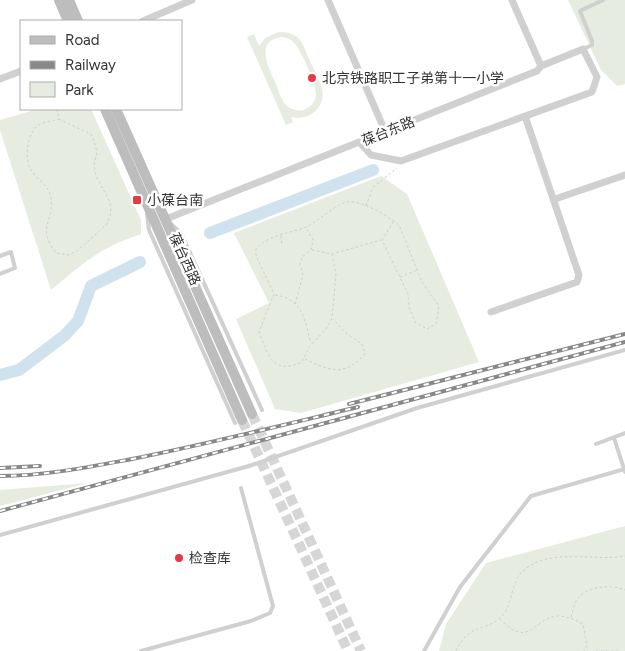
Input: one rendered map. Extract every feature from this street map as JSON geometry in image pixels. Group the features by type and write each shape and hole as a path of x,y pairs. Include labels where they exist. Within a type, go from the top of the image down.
{"street":[{"path":"59,0 68,20"},
{"path":"69,0 78,20"},
{"path":"145,20 192,0"},
{"path":"328,0 385,131"},
{"path":"512,0 541,66"},
{"path":"359,142 371,155 401,161 592,92 597,77 583,49"},
{"name":"葆台东路","path":"166,219 537,71 541,66 583,49"},
{"path":"0,79 20,71"},
{"name":"葆台西路","path":"105,110 238,422"},
{"name":"葆台西路","path":"116,110 252,414"},
{"path":"491,312 577,282 579,275 555,199 525,116"},
{"path":"555,199 625,175"}],"lane":[{"path":"583,49 592,46 592,42 580,11 603,0"},
{"path":"166,219 181,233 262,410"},
{"path":"0,256 10,252 16,268 0,274"},
{"path":"0,535 249,466 416,408 625,350"},
{"path":"596,444 625,434"},
{"path":"424,651 460,587 531,496 625,470 614,438"},
{"path":"141,651 251,621 270,613 273,606 241,488"},
{"path":"168,644 170,651"}],"path":[{"path":"56,110 59,119 92,135 97,152 94,165 96,176 110,202 111,213 107,224 77,251 68,255 56,253 48,243 45,228 50,213 51,196 44,183 30,170 27,151 31,135 38,126 59,119"},
{"path":"366,206 373,186 400,166"},
{"path":"332,254 336,274 332,318 326,328 312,343 302,362 289,368 280,367 271,360 259,332 274,294 256,256 256,249 270,238 306,227 343,203 350,201 382,212 399,225 422,282 439,306 436,324 427,329 415,322 409,307 408,294 382,240"},
{"path":"311,250 332,254 382,240 394,221"},
{"path":"296,304 303,275 300,264 302,258 311,250 313,240 306,227"},
{"path":"281,235 282,246"},
{"path":"399,277 417,270"},
{"path":"274,294 287,296 300,309 312,343"},
{"path":"304,358 322,367 342,371 356,364 365,354 362,344 346,333 332,318"},
{"path":"456,651 464,638 472,630 500,619 506,612 519,576 540,561 569,556 608,559 625,556"},
{"path":"571,618 575,602 580,596 597,587 618,587 625,590"},
{"path":"500,619 510,629 520,633 532,631 550,618 559,616 571,618 583,624 587,646 584,651"},
{"path":"596,651 618,651"}],"green space":[{"path":"568,0 625,0 625,84 617,86 601,70"},
{"path":"279,32 297,37 303,45 322,89 323,96 321,102 314,112 304,117 291,117 293,122 286,125 247,37 254,34 259,46 265,38","holes":["281,37 290,39 295,44 314,83 316,90 315,100 304,110 294,110 286,105 280,96 269,69 266,49 273,39"]},
{"path":"35,110 91,110 141,220 141,234 103,250 51,290 0,130 0,120"},
{"path":"381,176 407,194 479,362 301,413 275,409 236,319 269,303 234,233"},
{"path":"88,483 0,506 0,490"},
{"path":"625,526 625,651 439,651 446,624 486,563"}],"waterway":[{"path":"210,233 373,170"},
{"path":"0,375 19,370 64,336 78,321 91,286 140,262"}],"tunnel":[{"path":"252,414 361,651"},
{"path":"242,420 348,651"}],"railway":[{"path":"349,404 625,334"},
{"path":"0,511 625,342"},
{"path":"0,476 50,473 132,459 217,441 358,407"},
{"path":"0,468 40,466"}],"place":[{"name":"北京铁路职工子弟第十一小学","path":"312,78"},
{"name":"小葆台南","path":"137,200"},
{"name":"检查库","path":"179,558"}]}
